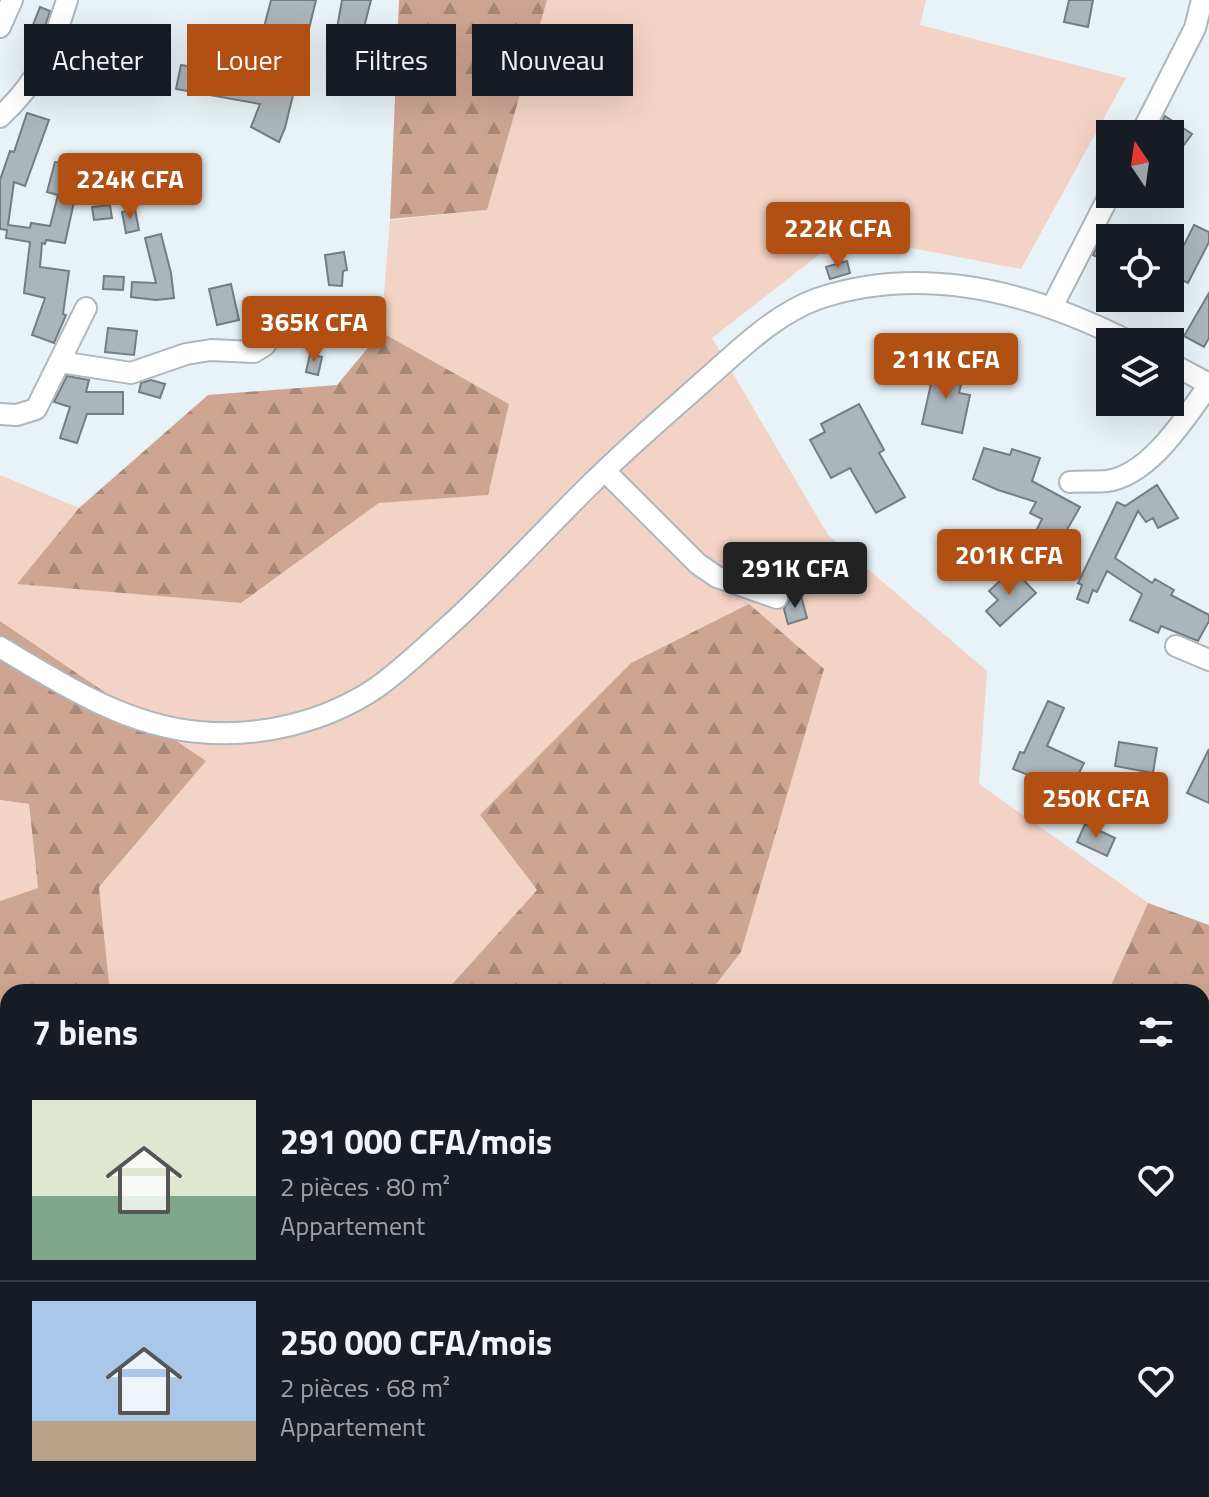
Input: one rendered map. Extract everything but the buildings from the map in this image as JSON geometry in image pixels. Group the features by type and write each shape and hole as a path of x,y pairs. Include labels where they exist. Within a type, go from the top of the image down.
{"street":[{"path":"0,27 12,0"},
{"path":"0,117 18,99 52,48 67,0"},
{"path":"1148,120 1195,28 1202,0"},
{"path":"1052,307 1103,208"},
{"path":"0,647 60,683 104,704 140,720 168,727 219,734 258,732 300,722 339,708 377,687 494,585 605,471 741,348 780,319 814,300 851,289 917,283 998,291 1052,307 1102,328"},
{"path":"0,414 17,415 36,409 86,308"},
{"path":"60,362 131,373 186,354 211,350 254,352 265,345"},
{"path":"1070,482 1108,481 1143,465 1209,385 1184,371"},
{"path":"605,471 698,564 717,577 777,598"},
{"path":"1176,646 1209,660"}],"shaded area":[{"path":"547,0 926,0 920,25 1126,78 1103,120 1096,120 1096,133 1021,269 844,235 712,338 828,535 987,671 979,784 1148,903 1112,984 716,984 741,952 480,815 537,890 452,984 109,984 99,887 205,761 0,621 0,475 79,508 18,583 241,603 379,503 487,495 509,404 381,332 390,220 487,210 520,96 633,96 633,24 540,24"},
{"path":"0,800 29,804 38,889 0,901"}],"green space":[{"path":"399,0 547,0 540,24 472,24 472,96 520,96 487,210 390,219 395,96 456,96 456,24 398,24"},
{"path":"381,332 509,404 488,495 379,503 241,603 17,584 79,508 208,395 337,385"},
{"path":"749,604 824,669 741,952 716,984 452,984 537,890 480,815 631,663"},
{"path":"0,621 206,761 99,887 109,984 0,984 0,901 38,888 29,804 0,800"},
{"path":"1148,903 1209,925 1209,984 1112,984"}]}
